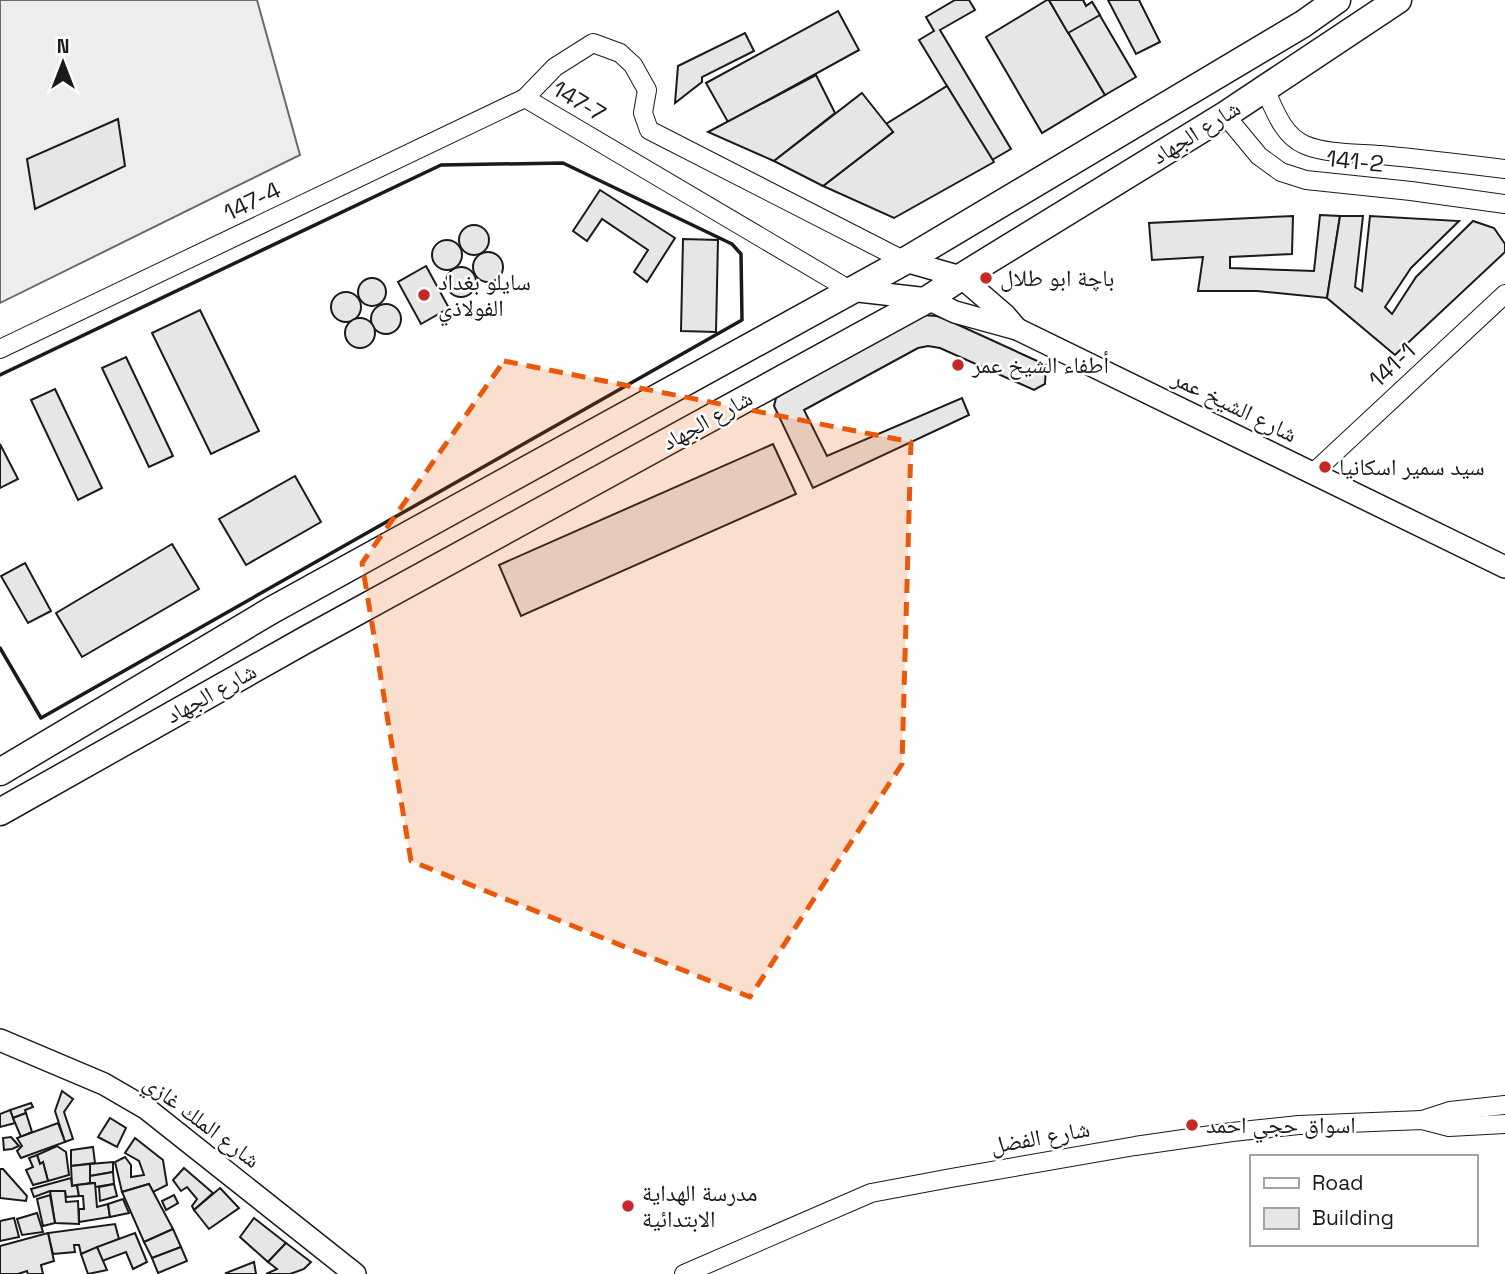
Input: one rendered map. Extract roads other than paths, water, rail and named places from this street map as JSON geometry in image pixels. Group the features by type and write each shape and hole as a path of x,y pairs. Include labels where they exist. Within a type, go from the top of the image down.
{"main road":[{"name":"شارع الجهاد","path":"0,772 272,610 905,261 1303,24 1337,0"},
{"name":"شارع الجهاد","path":"0,812 307,639 928,299 1225,115 1398,0"}],"street":[{"name":"147-7","path":"850,290 525,98 555,67 593,43 620,52 633,65 647,90 643,113 649,130 905,261"},
{"name":"141-2","path":"1265,89 1276,114 1289,133 1304,145 1324,150 1505,169"},
{"name":"147-4","path":"0,349 525,98"},
{"name":"141-2","path":"1225,115 1259,156 1282,172 1306,180 1505,204"},
{"name":"شارع الشيخ عمر","path":"905,261 961,277 1005,314 1017,329"},
{"name":"شارع الشيخ عمر","path":"850,290 928,299 955,312 1017,329 1505,567"},
{"name":"141-1","path":"1313,473 1505,294"},
{"name":"شارع الملك غازي","path":"0,1040 104,1084 147,1109 355,1274"},
{"name":"شارع الفضل","path":"684,1274 871,1193 1080,1155 1232,1132 1299,1125 1422,1120 1450,1111 1505,1105"},
{"name":"شارع الفضل","path":"1422,1120 1450,1127 1505,1124"}],"place":[{"name":"باچة ابو طلال","path":"986,278"},
{"name":"سايلو بغداد الفولاذي","path":"424,295"},
{"name":"أطفاء الشيخ عمر","path":"958,365"},
{"name":"سيد سمير اسكانيا","path":"1325,467"},
{"name":"اسواق حجي احمد","path":"1192,1125"},
{"name":"مدرسة الهداية الابتدائية","path":"628,1206"}]}
